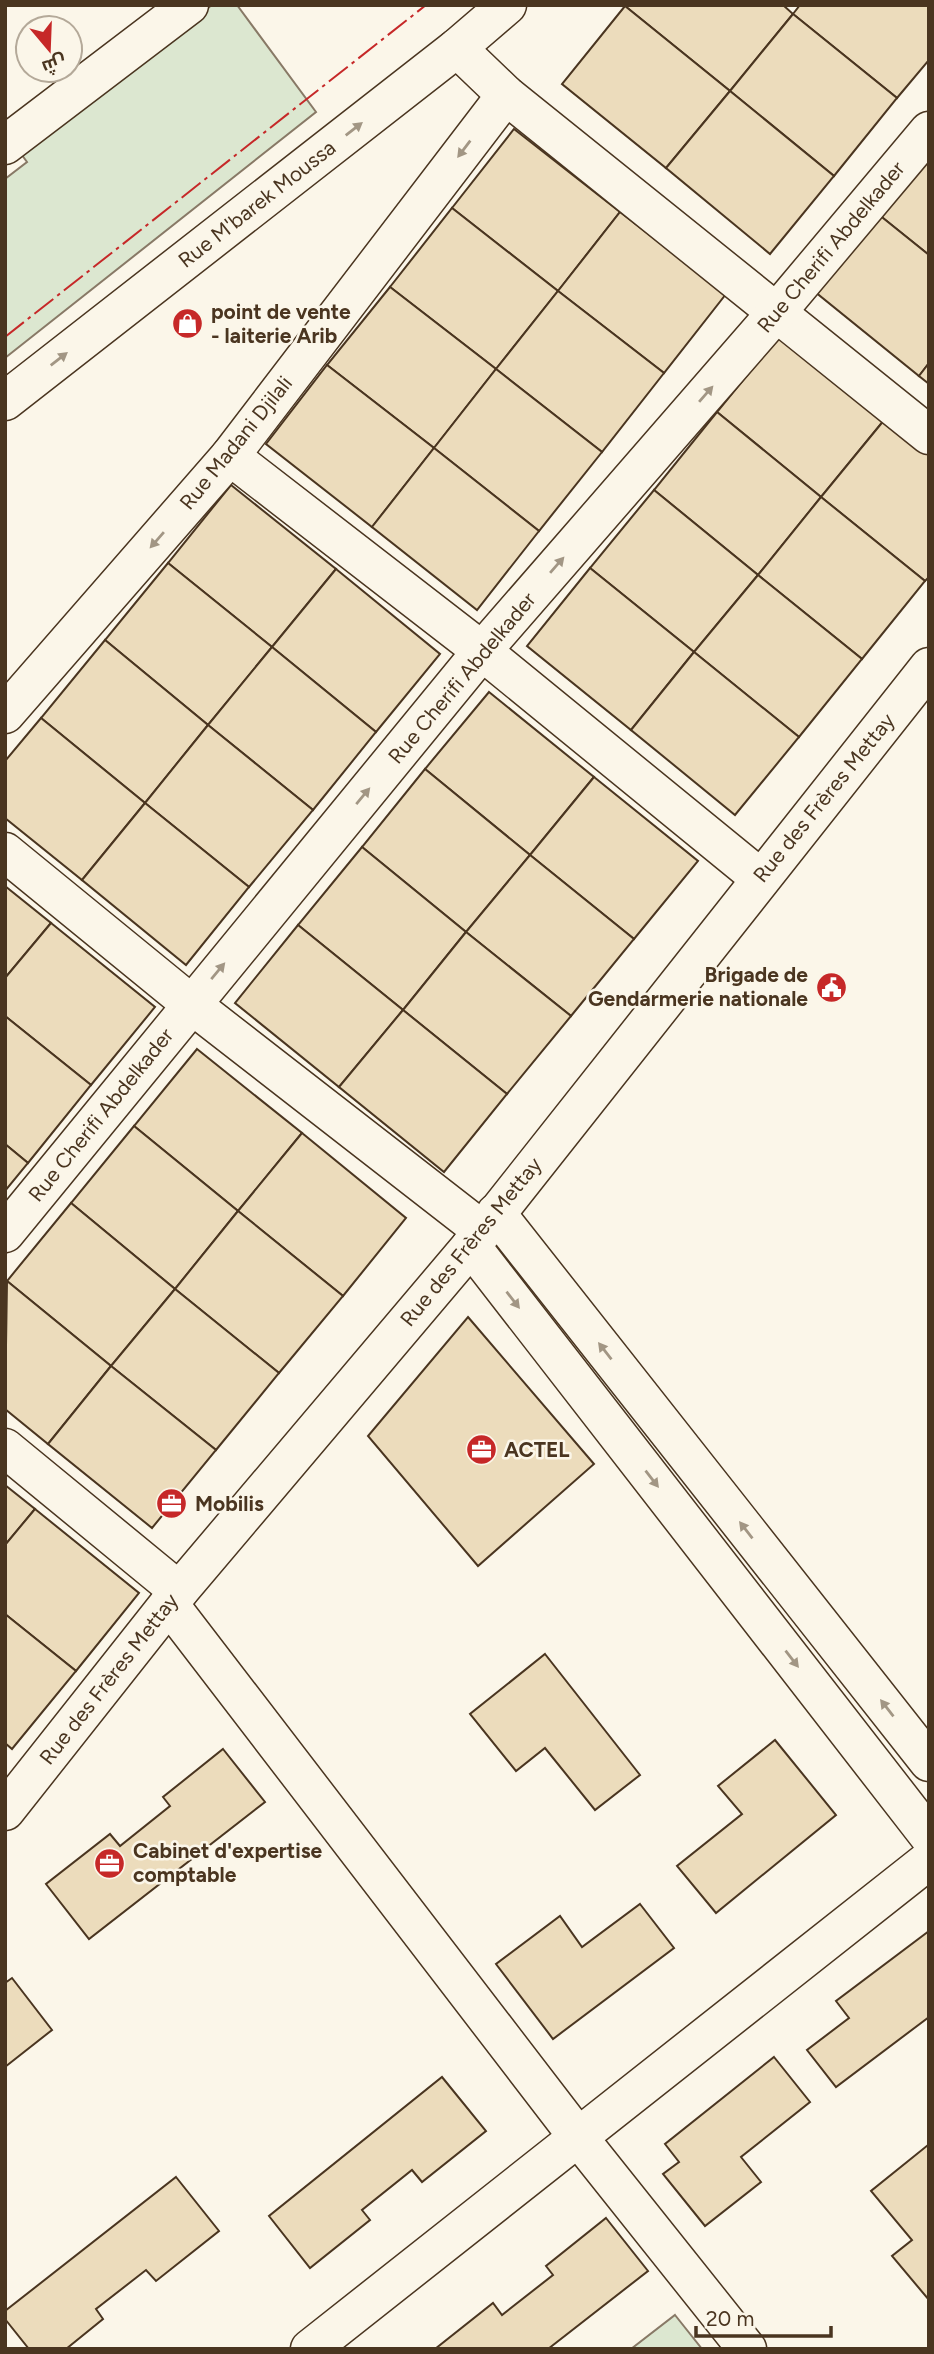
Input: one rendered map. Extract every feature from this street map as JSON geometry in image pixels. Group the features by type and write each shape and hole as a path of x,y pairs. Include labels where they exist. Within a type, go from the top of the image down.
{"street":[{"path":"5,145 189,5"},
{"name":"Rue M'barek Moussa","path":"5,401 457,48 507,5"},
{"path":"457,48 506,95 929,435"},
{"name":"Rue Madani Djilali","path":"5,714 230,456 506,95"},
{"name":"Rue Cherifi Abdelkader","path":"5,1233 482,652 776,313 929,131"},
{"path":"230,456 482,652 760,878"},
{"name":"Rue des Frères Mettay","path":"5,1811 174,1597 483,1230 929,667"},
{"path":"5,852 191,1004 483,1230 929,1762"},
{"path":"483,1230 929,1836"},
{"path":"5,1448 174,1597 578,2137 747,2349"},
{"path":"310,2349 929,1860"}],"green space":[{"path":"212,5 237,5 316,112 5,358 5,179 27,162 19,151"},
{"path":"675,2315 702,2349 631,2349"}],"building":[{"path":"783,5 793,14 730,91 625,6"},
{"path":"800,5 929,5 929,60 897,98 793,14"},
{"path":"625,6 730,91 666,168 562,84"},
{"path":"793,14 897,98 834,176 730,91"},
{"path":"730,91 834,176 770,254 666,168"},
{"path":"514,129 620,212 558,291 452,208"},
{"path":"929,151 929,255 878,214"},
{"path":"452,208 558,291 496,369 390,287"},
{"path":"620,212 726,294 664,373 558,291"},
{"path":"878,214 929,255 929,363 919,376 814,291"},
{"path":"390,287 496,369 434,448 327,365"},
{"path":"558,291 664,373 602,452 496,369"},
{"path":"780,335 885,419 821,497 717,412"},
{"path":"929,363 929,384 919,376"},
{"path":"327,365 434,448 372,527 266,444"},
{"path":"496,369 602,452 539,531 434,448"},
{"path":"717,412 821,497 758,575 654,490"},
{"path":"885,419 929,455 929,577 925,581 821,497"},
{"path":"434,448 539,531 477,610 372,527"},
{"path":"231,485 336,569 272,647 168,563"},
{"path":"654,490 758,575 694,652 590,568"},
{"path":"821,497 925,581 862,659 758,575"},
{"path":"168,563 272,647 208,725 105,640"},
{"path":"590,568 694,652 631,730 527,646"},
{"path":"336,569 440,654 376,732 272,647"},
{"path":"758,575 862,659 799,737 694,652"},
{"path":"105,640 208,725 145,803 41,718"},
{"path":"272,647 376,732 313,810 208,725"},
{"path":"694,652 799,737 735,815 631,730"},
{"path":"489,692 594,777 530,855 425,769"},
{"path":"41,718 145,803 82,880 5,818 5,761"},
{"path":"208,725 313,810 249,887 145,803"},
{"path":"425,769 530,855 466,932 362,847"},
{"path":"594,777 698,861 634,939 530,855"},
{"path":"145,803 249,887 186,965 82,880"},
{"path":"362,847 466,932 403,1010 298,925"},
{"path":"530,855 634,939 571,1016 466,932"},
{"path":"5,886 51,923 5,978"},
{"path":"51,923 155,1007 91,1085 5,1016 5,978"},
{"path":"298,925 403,1010 339,1087 235,1003"},
{"path":"466,932 571,1016 507,1094 403,1010"},
{"path":"403,1010 507,1094 444,1172 339,1087"},
{"path":"5,1016 91,1085 28,1163 5,1144"},
{"path":"197,1049 302,1133 238,1211 134,1126"},
{"path":"134,1126 238,1211 175,1289 71,1203"},
{"path":"302,1133 406,1218 343,1296 238,1211"},
{"path":"5,1144 28,1163 5,1191"},
{"path":"71,1203 175,1289 111,1366 7,1281"},
{"path":"238,1211 343,1296 279,1373 175,1289"},
{"path":"7,1281 111,1366 48,1444 5,1409"},
{"path":"175,1289 279,1373 216,1450 111,1366"},
{"name":"ACTEL","path":"468,1317 594,1464 478,1566 368,1436"},
{"path":"111,1366 216,1450 152,1528 48,1444"},
{"path":"5,1485 35,1509 5,1545"},
{"path":"35,1509 139,1593 76,1671 5,1614 5,1545"},
{"path":"5,1614 76,1671 12,1749 5,1743"},
{"path":"545,1654 640,1775 595,1810 545,1748 516,1771 470,1714"},
{"path":"775,1740 836,1815 716,1913 677,1866 742,1814 718,1786"},
{"path":"223,1749 265,1802 89,1939 46,1884 110,1834 120,1846 170,1806 163,1797"},
{"path":"640,1904 674,1948 553,2039 496,1964 560,1916 582,1947"},
{"path":"929,1931 929,2017 836,2087 807,2050 849,2018 836,2001"},
{"path":"12,1978 52,2030 5,2067 5,1983"},
{"path":"774,2057 810,2102 741,2157 761,2182 705,2226 663,2174 679,2162 665,2144"},
{"path":"442,2077 486,2131 422,2182 412,2170 362,2210 370,2220 310,2268 269,2216"},
{"path":"928,2145 929,2300 892,2256 912,2240 871,2191"},
{"path":"176,2177 219,2231 156,2281 146,2270 96,2309 103,2319 66,2349 29,2349 5,2319 5,2311"},
{"path":"606,2218 648,2271 548,2349 435,2349 493,2303 502,2315 553,2275 546,2266"}],"power":[{"path":"5,337 426,5"}],"place":[{"name":"point de vente - laiterie Arib","path":"188,324"},
{"name":"Brigade de Gendarmerie nationale","path":"831,987"},
{"name":"ACTEL","path":"481,1450"},
{"name":"Mobilis","path":"172,1504"},
{"name":"Cabinet d'expertise comptable","path":"110,1863"}]}
